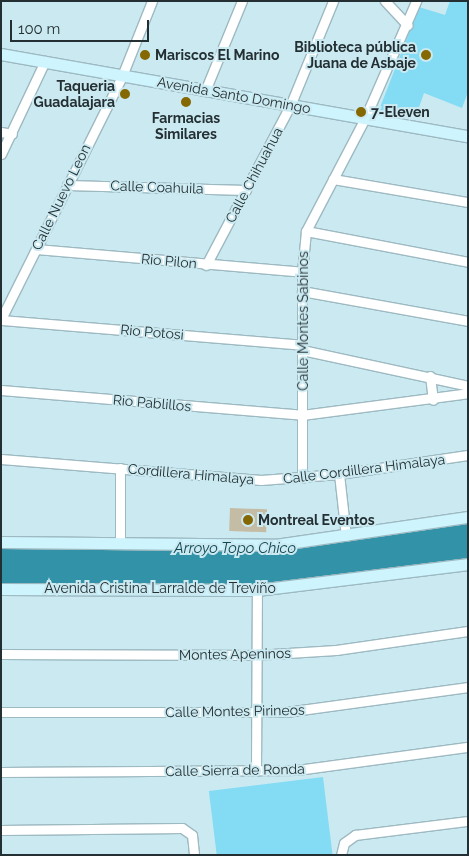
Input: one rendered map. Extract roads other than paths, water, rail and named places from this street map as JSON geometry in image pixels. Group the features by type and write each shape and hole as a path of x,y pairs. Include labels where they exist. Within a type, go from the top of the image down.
{"main road":[{"name":"Avenida Santo Domingo","path":"1,54 468,136"},
{"path":"1,542 275,544 346,536 468,516"},
{"name":"Avenida Cristina Larralde de Treviño","path":"1,588 257,590 468,564"}],"street":[{"name":"Calle Nuevo Leon","path":"1,320 122,76 152,1"},
{"path":"205,90 242,1"},
{"name":"Calle Chihuahua","path":"206,265 290,106 333,1"},
{"path":"385,1 407,25"},
{"name":"Calle Montes Sabinos","path":"302,478 302,272 306,231 365,118 416,1"},
{"path":"1,154 45,61"},
{"path":"1,132 12,134"},
{"path":"333,179 468,202"},
{"name":"Calle Coahuila","path":"67,185 246,190"},
{"path":"306,231 468,262"},
{"name":"Rio Pilon","path":"36,249 302,272"},
{"path":"302,291 468,321"},
{"name":"Rio Potosi","path":"1,320 303,348 468,386"},
{"path":"430,376 433,400"},
{"name":"Rio Pablillos","path":"1,390 302,415 433,400 468,393"},
{"name":"Calle Cordillera Himalaya","path":"261,480 339,474 468,455"},
{"name":"Cordillera Himalaya","path":"1,459 261,480"},
{"path":"120,468 120,544"},
{"path":"339,474 346,536"},
{"path":"256,771 257,590"},
{"name":"Montes Apeninos","path":"1,654 256,655 336,650 468,631"},
{"name":"Calle Montes Pirineos","path":"1,712 256,712 320,709 468,687"},
{"name":"Calle Sierra de Ronda","path":"1,772 256,771 325,767 468,747"},
{"path":"341,855 344,843 355,835 468,820"},
{"path":"1,830 189,830 194,855"}],"water":[{"name":"Arroyo Topo Chico","path":"468,517 468,564 257,590 1,589 1,542 233,545"}],"place":[{"name":"Mariscos El Marino","path":"145,55"},
{"name":"Biblioteca pública Juana de Asbaje","path":"426,55"},
{"name":"Taqueria Guadalajara","path":"125,94"},
{"name":"Farmacias Similares","path":"186,102"},
{"name":"7-Eleven","path":"361,112"},
{"name":"Montreal Eventos","path":"248,520"}]}
